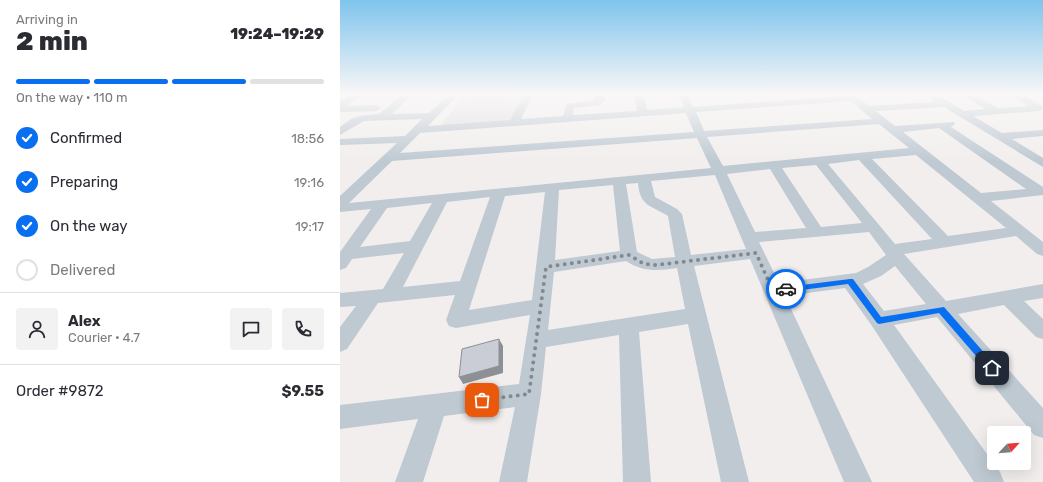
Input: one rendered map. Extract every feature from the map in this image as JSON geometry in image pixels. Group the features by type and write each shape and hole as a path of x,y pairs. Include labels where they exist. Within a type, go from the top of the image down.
{"street":[{"path":"340,132 358,119 419,116"},
{"path":"340,204 346,194 388,158 431,116"},
{"path":"514,123 517,116"},
{"path":"417,130 611,116"},
{"path":"692,116 719,170 858,482"},
{"path":"875,116 1043,249"},
{"path":"966,116 1043,163"},
{"path":"388,158 881,121"},
{"path":"892,130 975,122"},
{"path":"941,125 1041,191"},
{"path":"1000,137 1041,135"},
{"path":"340,142 408,139"},
{"path":"340,153 354,141"},
{"path":"340,208 918,151"},
{"path":"862,156 944,242"},
{"path":"819,160 941,309 1043,426"},
{"path":"774,165 816,231"},
{"path":"644,178 648,198 652,202 671,210 675,214 684,262 735,482"},
{"path":"619,180 629,255"},
{"path":"513,482 529,394 546,267 552,187"},
{"path":"977,198 1041,191"},
{"path":"499,192 456,320 540,306"},
{"path":"340,343 380,296 416,246 442,198"},
{"path":"344,259 382,204"},
{"path":"546,267 629,255 644,264 656,265 684,262 816,231 874,227"},
{"path":"773,291 863,279 876,273 894,253 944,242 1019,231"},
{"path":"344,259 416,246"},
{"path":"850,281 879,320 990,482"},
{"path":"340,300 467,288"},
{"path":"879,320 1043,291"},
{"path":"1007,297 1043,331"},
{"path":"536,340 696,315"},
{"path":"629,326 637,482"},
{"path":"340,417 529,394"},
{"path":"409,482 435,406"}],"shaded area":[{"path":"448,116 513,116 511,121 439,127"}],"building":[{"path":"499,339 499,366 459,377 462,349"}],"way so far":[{"path":"482,400 529,394 546,267 629,255 644,264 656,265 756,253 773,291 786,289"}],"route":[{"path":"786,289 850,281 879,320 941,309 992,368"}]}
